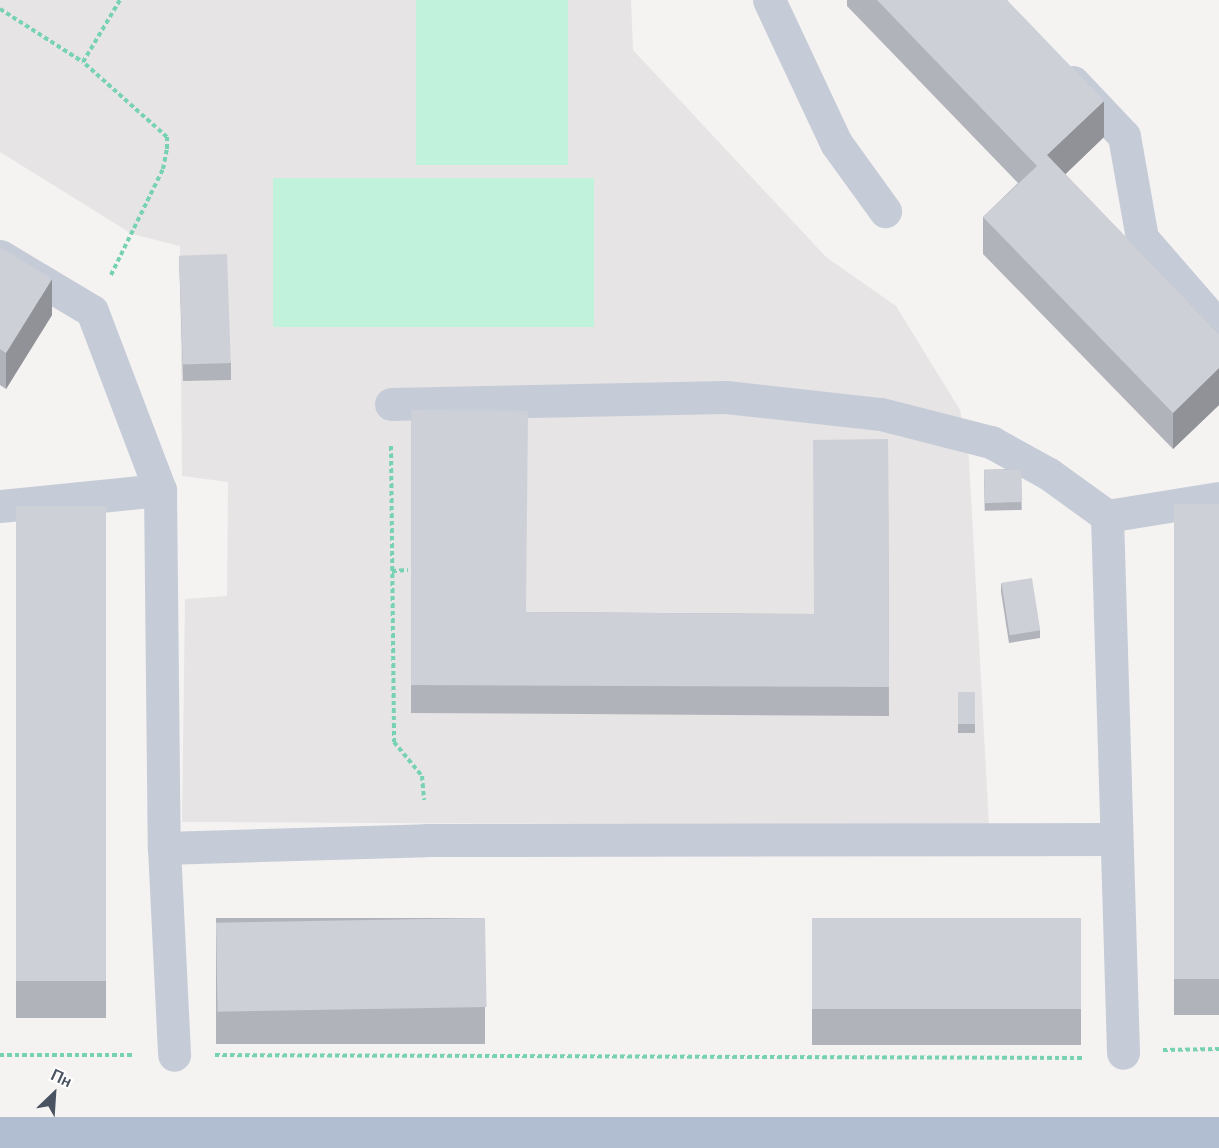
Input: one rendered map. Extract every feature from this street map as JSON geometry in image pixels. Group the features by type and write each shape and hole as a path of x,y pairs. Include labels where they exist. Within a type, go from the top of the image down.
{"main road":[{"path":"0,1133 645,1142 1219,1133"}],"lane":[{"path":"769,0 836,142 885,211"},
{"path":"1052,59 1124,136 1142,238 1219,327"},
{"path":"0,256 92,311 160,490 164,848 174,1055"},
{"path":"391,404 726,397 880,414 991,442 1049,474 1107,516 1219,498"},
{"path":"0,506 160,490"},
{"path":"1107,516 1113,839 1123,1053"},
{"path":"164,848 426,840 1113,839"}],"path":[{"path":"83,62 120,0"},
{"path":"0,9 83,62 167,137 163,169 92,311"},
{"path":"391,404 394,742 422,776 426,840"},
{"path":"392,571 408,570"},
{"path":"0,1055 775,1061 1219,1049"}],"shaded area":[{"path":"0,0 631,0 633,50 826,257 896,306 960,410 969,459 989,826 182,822 185,599 227,596 228,482 182,476 180,246 132,234 0,152"}],"green space":[{"path":"416,0 568,0 568,165 416,165"},
{"path":"273,178 594,178 594,327 273,327"}],"building":[{"path":"877,0 1007,0 1104,101 1047,155 1219,334 1219,368 1173,413 983,217 1037,166"},
{"path":"0,247 52,279 6,353 0,349"},
{"path":"227,254 231,363 183,365 179,256"},
{"path":"411,410 528,411 526,612 814,614 813,440 888,439 889,687 411,685"},
{"path":"1021,469 1022,502 985,503 984,470"},
{"path":"1174,504 1219,504 1219,979 1174,979"},
{"path":"16,506 106,506 106,981 16,981"},
{"path":"1032,578 1040,630 1010,635 1001,583"},
{"path":"958,692 975,692 975,724 958,724"},
{"path":"485,918 487,1007 218,1012 216,923"},
{"path":"812,918 1081,918 1081,1009 812,1009"}]}
